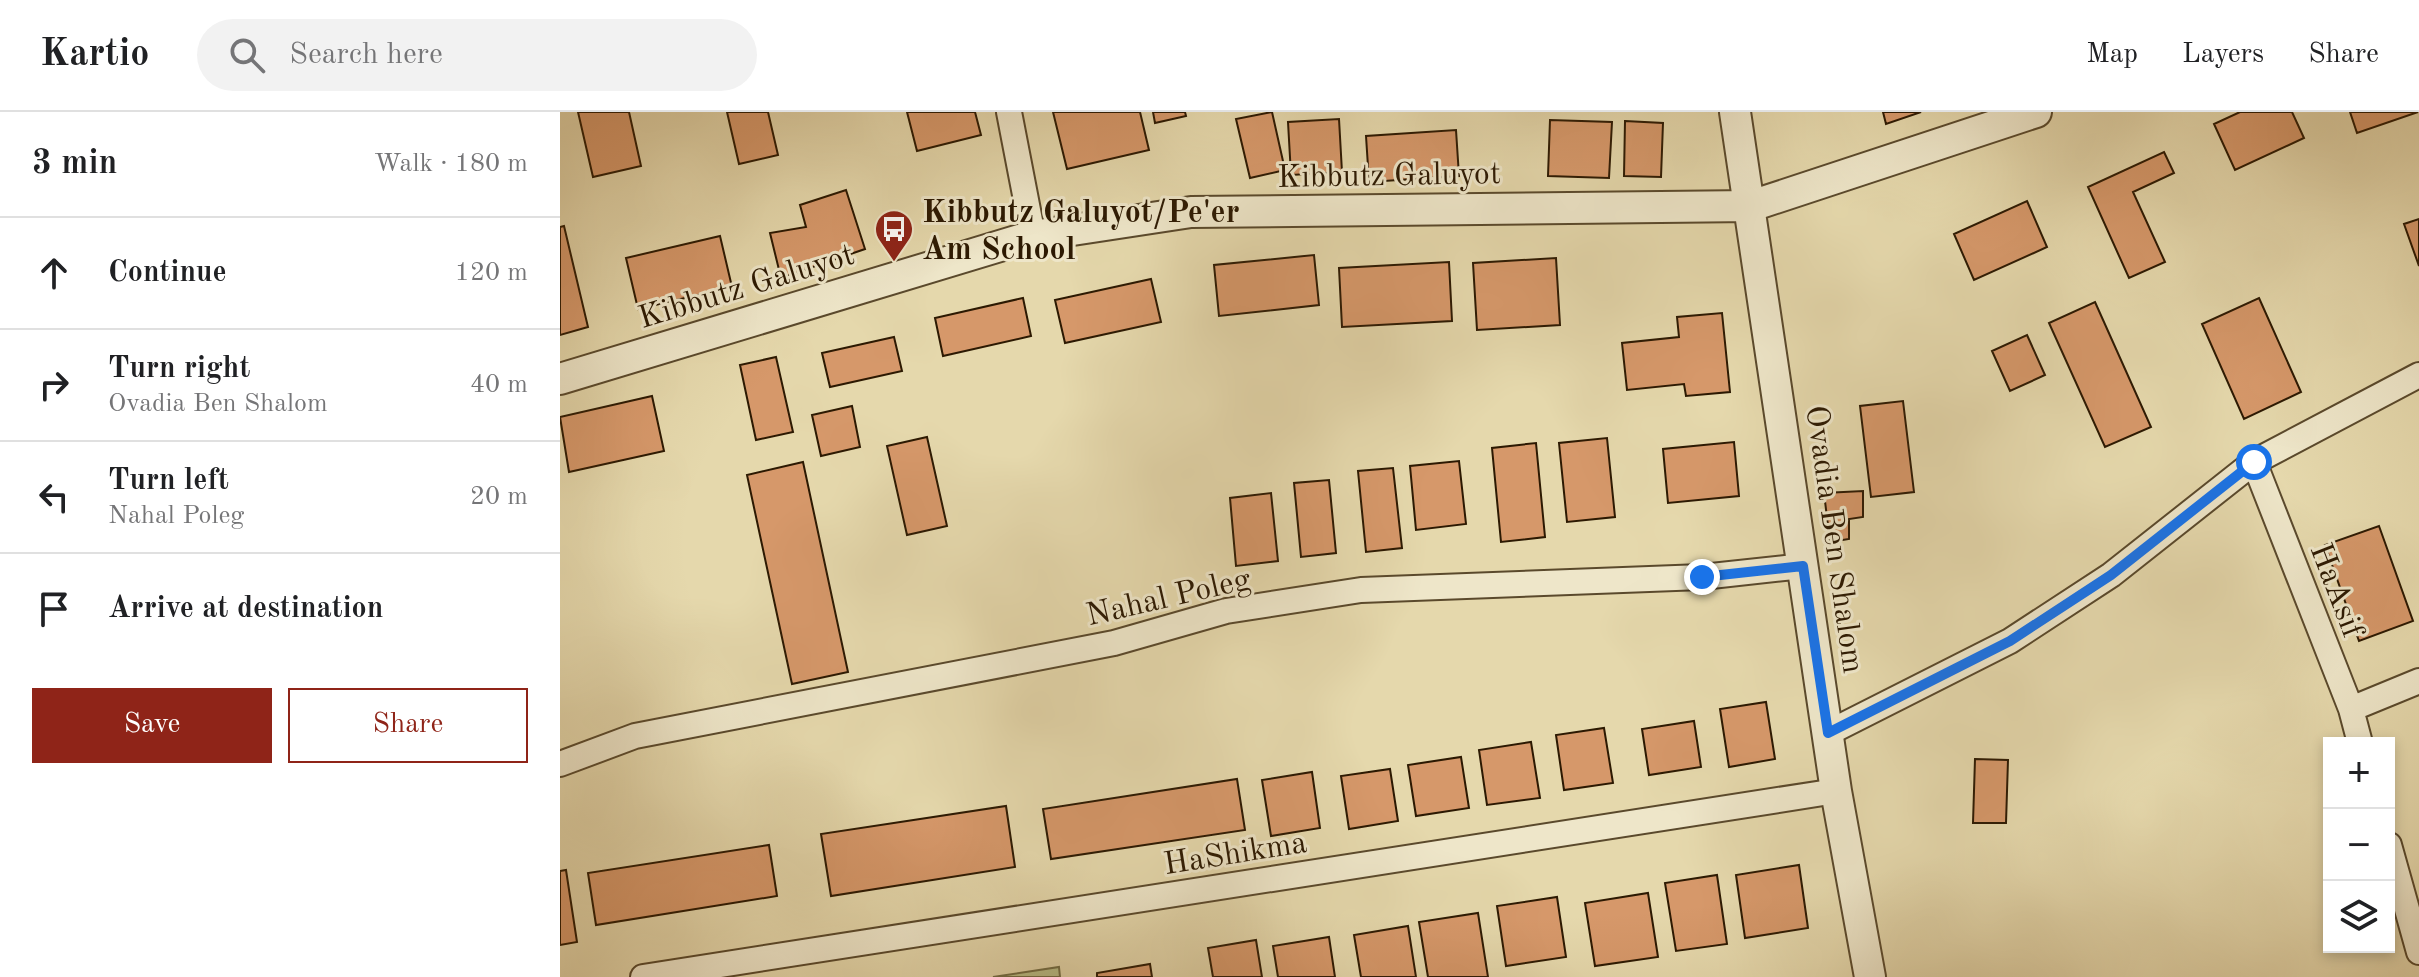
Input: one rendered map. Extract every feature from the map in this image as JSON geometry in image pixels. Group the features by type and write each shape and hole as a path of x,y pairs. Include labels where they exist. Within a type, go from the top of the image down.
{"street":[{"path":"1009,112 1033,236"},
{"name":"Ovadia Ben Shalom","path":"1735,112 1836,791 1870,977"},
{"name":"Kibbutz Galuyot","path":"560,379 1033,236 1191,212 1751,206 2036,112"},
{"path":"1828,733 2010,641 2111,575 2254,462 2419,375"},
{"name":"HaAsif","path":"2254,462 2351,709 2358,737"},
{"name":"Nahal Poleg","path":"560,764 635,736 1114,643 1226,611 1361,590 1702,577 1803,566"},
{"path":"2351,709 2419,681"},
{"name":"HaShikma","path":"643,977 1836,791"},
{"path":"2395,866 2419,952"}],"green space":[{"path":"1059,967 1060,977 993,977"}],"building":[{"path":"578,112 629,112 641,166 593,177"},
{"path":"727,112 768,112 778,155 739,164"},
{"path":"907,112 975,112 981,135 917,151"},
{"path":"1053,112 1140,112 1149,150 1067,169"},
{"path":"1153,112 1185,112 1186,116 1155,123"},
{"path":"1272,112 1285,170 1250,178 1236,119"},
{"path":"1883,112 1921,112 1886,124"},
{"path":"2240,112 2292,112 2304,138 2235,170 2214,124"},
{"path":"2350,112 2418,112 2357,133"},
{"path":"1339,119 1342,172 1291,175 1288,122"},
{"path":"1550,120 1612,122 1609,178 1548,176"},
{"path":"1625,121 1663,123 1661,177 1624,176"},
{"path":"1456,130 1459,176 1369,182 1366,136"},
{"path":"2164,152 2174,173 2133,192 2165,262 2129,278 2088,187"},
{"path":"846,190 865,249 781,278 770,233 806,227 800,205"},
{"path":"2027,201 2047,247 1974,280 1954,234"},
{"path":"2419,219 2419,266 2404,224"},
{"path":"564,226 588,327 560,335 560,227"},
{"path":"720,236 732,287 638,309 626,258"},
{"path":"1314,255 1319,305 1219,316 1214,265"},
{"path":"1556,258 1560,325 1477,330 1473,263"},
{"path":"1449,262 1452,321 1342,327 1339,268"},
{"path":"1151,279 1161,322 1065,343 1055,300"},
{"path":"1023,298 1031,336 943,356 935,318"},
{"path":"2259,298 2301,392 2244,419 2202,324"},
{"path":"2095,302 2151,427 2105,447 2049,323"},
{"path":"1722,313 1730,392 1686,396 1684,384 1627,390 1622,343 1679,337 1677,317"},
{"path":"2027,335 2045,375 2010,391 1992,351"},
{"path":"894,337 902,371 830,387 822,353"},
{"path":"776,357 793,432 756,440 740,365"},
{"path":"652,396 664,451 569,472 560,417"},
{"path":"1903,401 1914,492 1871,497 1860,406"},
{"path":"852,406 860,447 821,456 812,415"},
{"path":"927,437 947,526 907,535 887,446"},
{"path":"1607,438 1615,517 1567,522 1559,443"},
{"path":"1734,442 1739,496 1668,503 1663,449"},
{"path":"1536,443 1545,537 1501,542 1492,448"},
{"path":"1459,461 1466,524 1416,530 1410,466"},
{"path":"803,462 848,672 792,684 747,475"},
{"path":"1393,468 1402,548 1366,552 1358,471"},
{"path":"1329,480 1336,553 1301,557 1294,483"},
{"path":"1863,491 1863,517 1849,519 1849,539 1830,542 1824,493"},
{"path":"1271,493 1278,561 1236,566 1230,498"},
{"path":"2379,526 2413,621 2359,641 2325,545"},
{"path":"1766,702 1775,759 1729,767 1720,709"},
{"path":"1694,721 1701,767 1649,775 1642,729"},
{"path":"1604,728 1613,783 1564,790 1556,735"},
{"path":"1531,742 1540,798 1487,805 1479,750"},
{"path":"1461,757 1469,808 1416,816 1408,765"},
{"path":"1975,759 2008,760 2006,823 1973,823"},
{"path":"1390,769 1398,821 1349,829 1341,776"},
{"path":"1312,772 1320,828 1271,836 1262,780"},
{"path":"1237,779 1245,830 1051,859 1043,809"},
{"path":"1006,806 1015,867 831,896 821,834"},
{"path":"769,845 777,896 596,925 588,873"},
{"path":"1799,865 1808,928 1745,938 1736,875"},
{"path":"566,870 577,942 560,945 560,871"},
{"path":"1717,875 1727,944 1676,951 1665,883"},
{"path":"1648,893 1658,957 1595,966 1585,903"},
{"path":"1557,897 1566,957 1506,966 1497,906"},
{"path":"1478,913 1488,977 1428,977 1419,922"},
{"path":"1408,926 1416,977 1361,977 1354,935"},
{"path":"1329,937 1335,977 1278,977 1273,946"},
{"path":"1256,940 1262,977 1213,977 1208,948"},
{"path":"1150,964 1152,977 1097,977 1097,973"}],"place":[{"name":"Kibbutz Galuyot/Pe'er Am School","path":"894,263"}],"route":[{"path":"1702,577 1803,566 1828,733 2010,641 2111,575 2254,462"}]}
